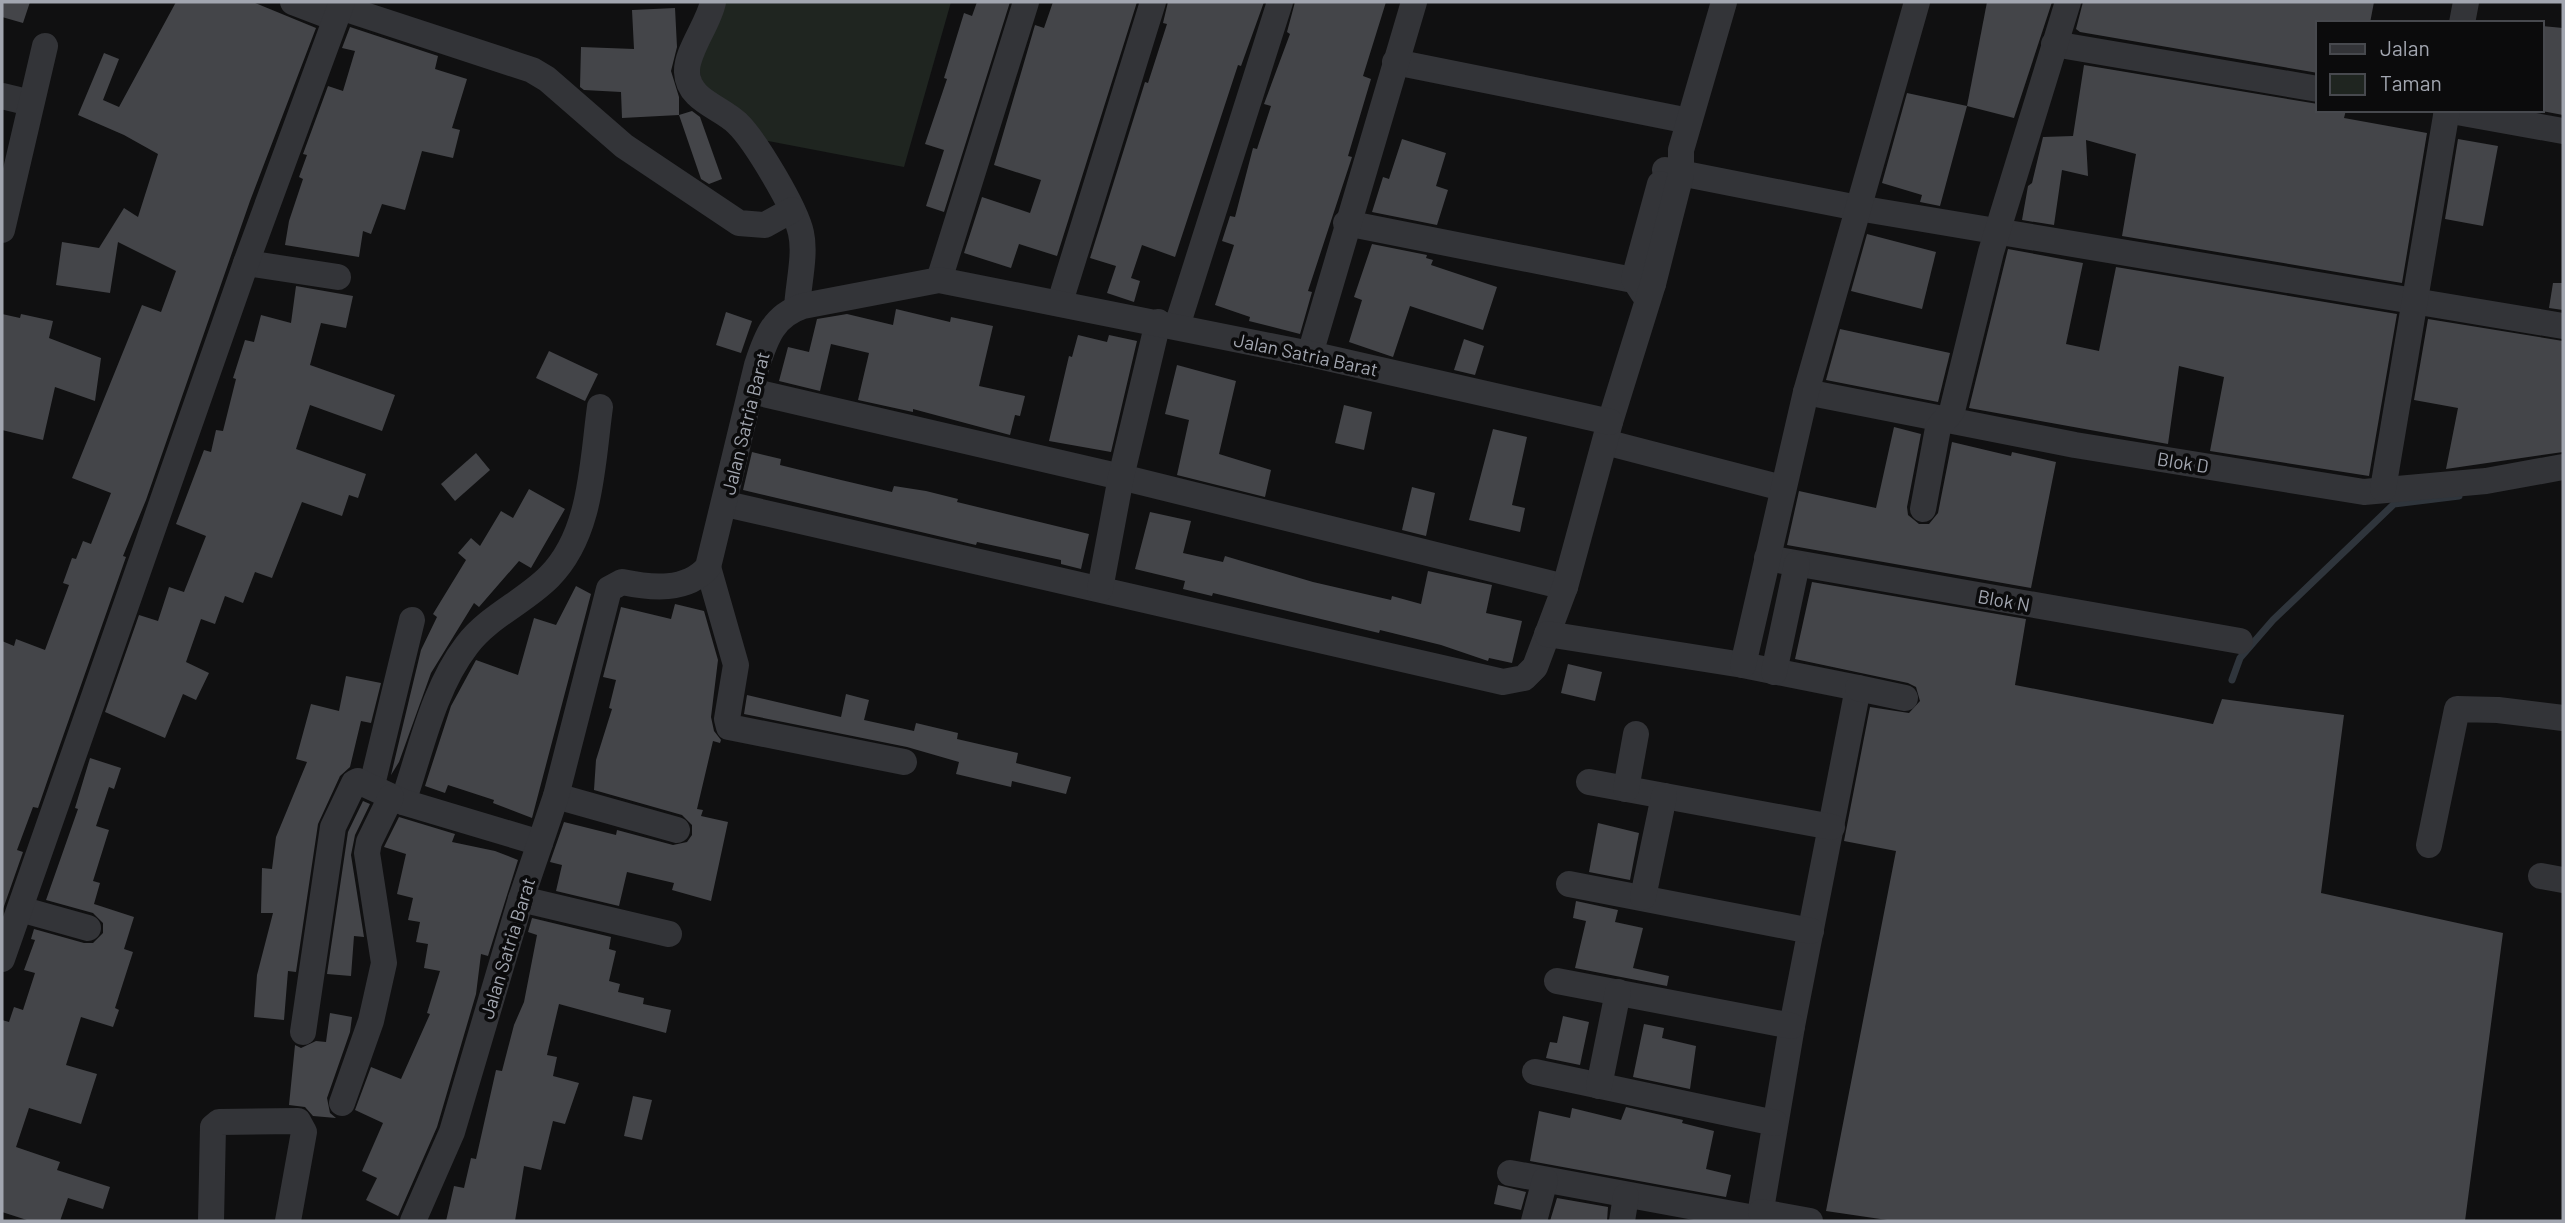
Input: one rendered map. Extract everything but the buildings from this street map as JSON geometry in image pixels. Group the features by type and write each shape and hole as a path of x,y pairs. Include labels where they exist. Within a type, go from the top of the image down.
{"street":[{"path":"293,2 339,9 532,70 547,79 624,146 738,223 765,225 792,210"},
{"path":"713,2 688,63 692,90 738,123 758,150 792,210 802,235 798,296"},
{"path":"939,280 1026,2"},
{"path":"1060,302 1153,2"},
{"path":"1100,589 1121,477 1168,324 1280,2"},
{"path":"1310,354 1346,223 1414,2"},
{"path":"726,504 1503,682 1518,681 1530,674 1564,587 1607,432 1675,164 1724,2"},
{"path":"1743,665 1806,391 1917,2"},
{"path":"1923,509 1938,428 1952,411 1991,252 2068,2"},
{"path":"2462,21 2466,2"},
{"path":"2,958 246,263 339,9"},
{"path":"2054,44 2316,89"},
{"path":"2,230 45,46"},
{"path":"1395,62 1689,121"},
{"path":"2,96 32,103"},
{"path":"2383,489 2447,112"},
{"path":"2458,112 2563,131"},
{"path":"1675,164 1858,208 2563,326"},
{"path":"1346,223 1644,287"},
{"path":"246,263 338,277"},
{"name":"Jalan Satria Barat","path":"413,1221 452,1132 521,899 556,796 609,589 622,582 645,587 676,585 702,574 708,567 767,335 798,296 939,280 1060,302 1310,354 1607,432 1782,488"},
{"path":"751,391 1121,477 1564,587"},
{"name":"Blok D","path":"1806,391 2075,444 2364,492 2486,481 2563,467"},
{"path":"342,1103 371,1021 384,963 368,853 369,842 389,795 460,655 474,636 548,578 575,539 588,494 600,407"},
{"name":"Blok N","path":"1768,558 2240,641"},
{"path":"1774,672 1797,564"},
{"path":"708,567 736,665 727,719 729,727 904,762"},
{"path":"389,795 412,620"},
{"path":"1547,634 1743,665 1905,698"},
{"path":"1760,1217 1792,1026 1858,688"},
{"path":"2429,845 2457,709 2498,710 2563,718"},
{"path":"1626,789 1636,734"},
{"path":"303,1032 332,827 354,783 358,781 389,795 540,843"},
{"path":"1589,782 1832,827"},
{"path":"556,796 677,830"},
{"path":"1643,897 1664,796"},
{"path":"1569,884 1811,931"},
{"path":"521,899 669,934"},
{"path":"20,909 88,928"},
{"path":"1557,981 1792,1026"},
{"path":"1599,1086 1618,992"},
{"path":"1535,1072 1775,1123"},
{"path":"211,1221 213,1127 219,1122 298,1121 304,1132 288,1221"},
{"path":"1510,1173 1545,1180 1624,1209 1810,1221"},
{"path":"1534,1221 1545,1180"}],"green space":[{"path":"721,2 951,2 904,167 763,140 702,84 699,66"}],"waterway":[{"path":"2232,680 2240,658 2273,620 2394,504 2459,496"}]}
